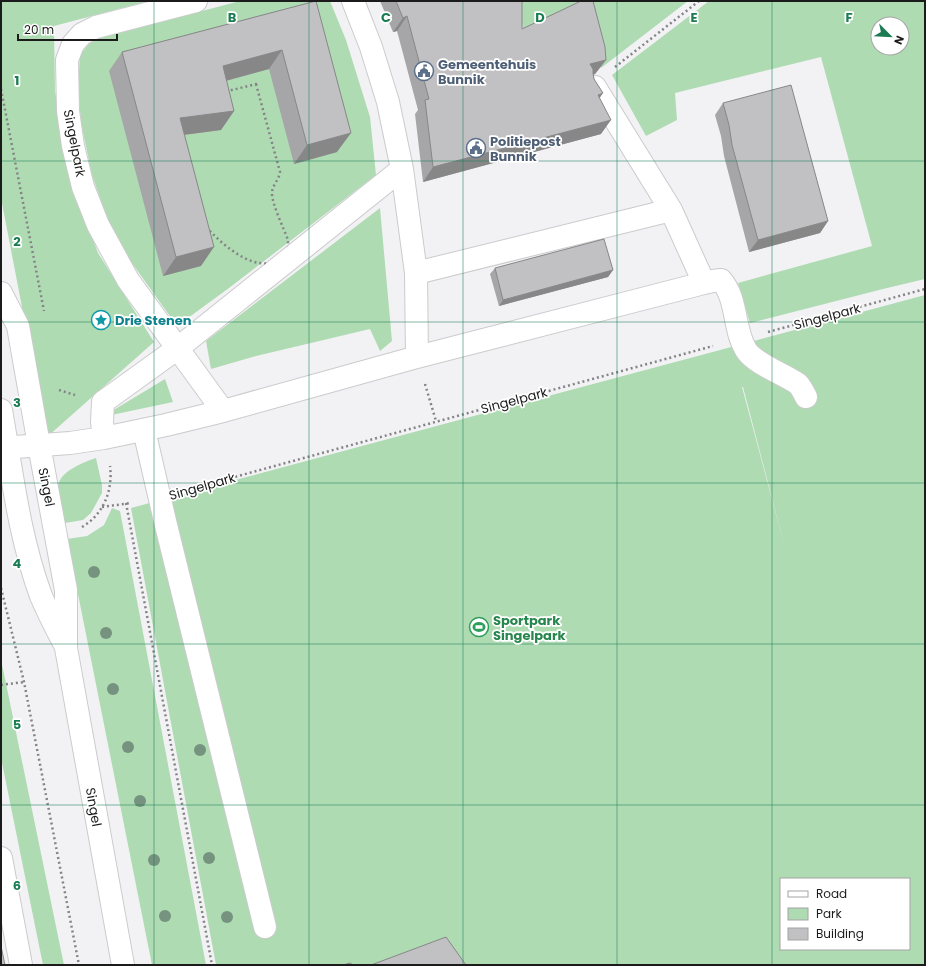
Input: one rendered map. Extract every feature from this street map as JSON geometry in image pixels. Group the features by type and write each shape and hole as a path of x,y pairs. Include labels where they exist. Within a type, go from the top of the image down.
{"street":[{"name":"Singelpark","path":"196,1 96,27 82,34 72,44 67,60 68,112 73,146 83,187 98,225 128,280 223,411"},
{"path":"353,1 371,46 388,102 402,170 416,273 417,357"},
{"path":"595,87 671,210 704,283"},
{"path":"104,438 102,422 103,402 178,348 402,170"},
{"path":"416,273 671,210"},
{"path":"4,447 70,443 144,430 223,411 417,357 704,283 721,280 727,286 741,339 747,351 768,367 799,385 806,397"},
{"name":"Singel","path":"1,293 18,326 66,590 66,648 123,965"},
{"name":"Singel","path":"1,410 4,447 26,546 42,597 66,648"},
{"path":"144,430 265,927"},
{"path":"1,858 21,965"}],"path":[{"path":"595,87 611,70 699,1"},
{"path":"256,84 280,172 279,178 274,185 272,193 288,240 288,248 284,263 258,263 245,258 231,249 207,229 197,216 168,106 256,84"},
{"path":"1,89 44,314"},
{"name":"Singelpark","path":"104,438 110,468 111,483 106,500 102,507 160,498 436,421 925,289"},
{"path":"417,357 436,421"},
{"path":"58,383 59,391"},
{"path":"126,503 212,965"},
{"path":"1,588 24,682 79,965"},
{"path":"1,686 24,682"}],"green space":[{"path":"1,1 149,1 54,26 55,91 71,180 98,253 154,342 47,437 1,198"},
{"path":"240,1 330,1 346,40 370,117 376,175 177,326 114,238 92,175 81,123 78,86 80,55 92,40"},
{"path":"520,1 688,1 601,68 587,2 523,31"},
{"path":"709,1 925,1 925,279 750,323 738,283 872,246 821,57 675,93 677,120 646,136 612,75"},
{"path":"380,208 392,341 380,351 370,329 256,356 211,369 206,341"},
{"name":"Sportpark Singelpark","path":"925,295 925,965 216,965 131,508","holes":["742,387 743,387 785,548"]},
{"path":"165,379 173,402 102,417"},
{"path":"96,458 102,485 102,493 91,513 83,520 65,523 58,493 60,481 63,476 73,468"},
{"path":"112,508 120,511 206,965 152,965 67,539 87,536 104,525"},
{"path":"1,661 64,965 43,965 1,758"}],"building":[{"path":"316,1 351,133 307,145 282,50 223,66 234,111 180,118 214,247 176,257 122,52"},
{"path":"396,1 522,1 522,29 581,1 593,1 605,47 606,60 590,64 593,69 594,79 603,93 598,95 611,120 433,167 425,100 429,99 407,16 403,18"},
{"path":"791,85 828,221 758,240 732,145 729,125 723,103"},
{"path":"604,239 613,270 503,300 495,268"},
{"path":"446,937 466,965 371,965"},
{"path":"1,946 5,965 1,965"}],"place":[{"name":"Gemeentehuis Bunnik","path":"424,71"},
{"name":"Politiepost Bunnik","path":"476,148"},
{"name":"Drie Stenen","path":"101,320"},
{"name":"Sportpark Singelpark","path":"479,627"}]}
